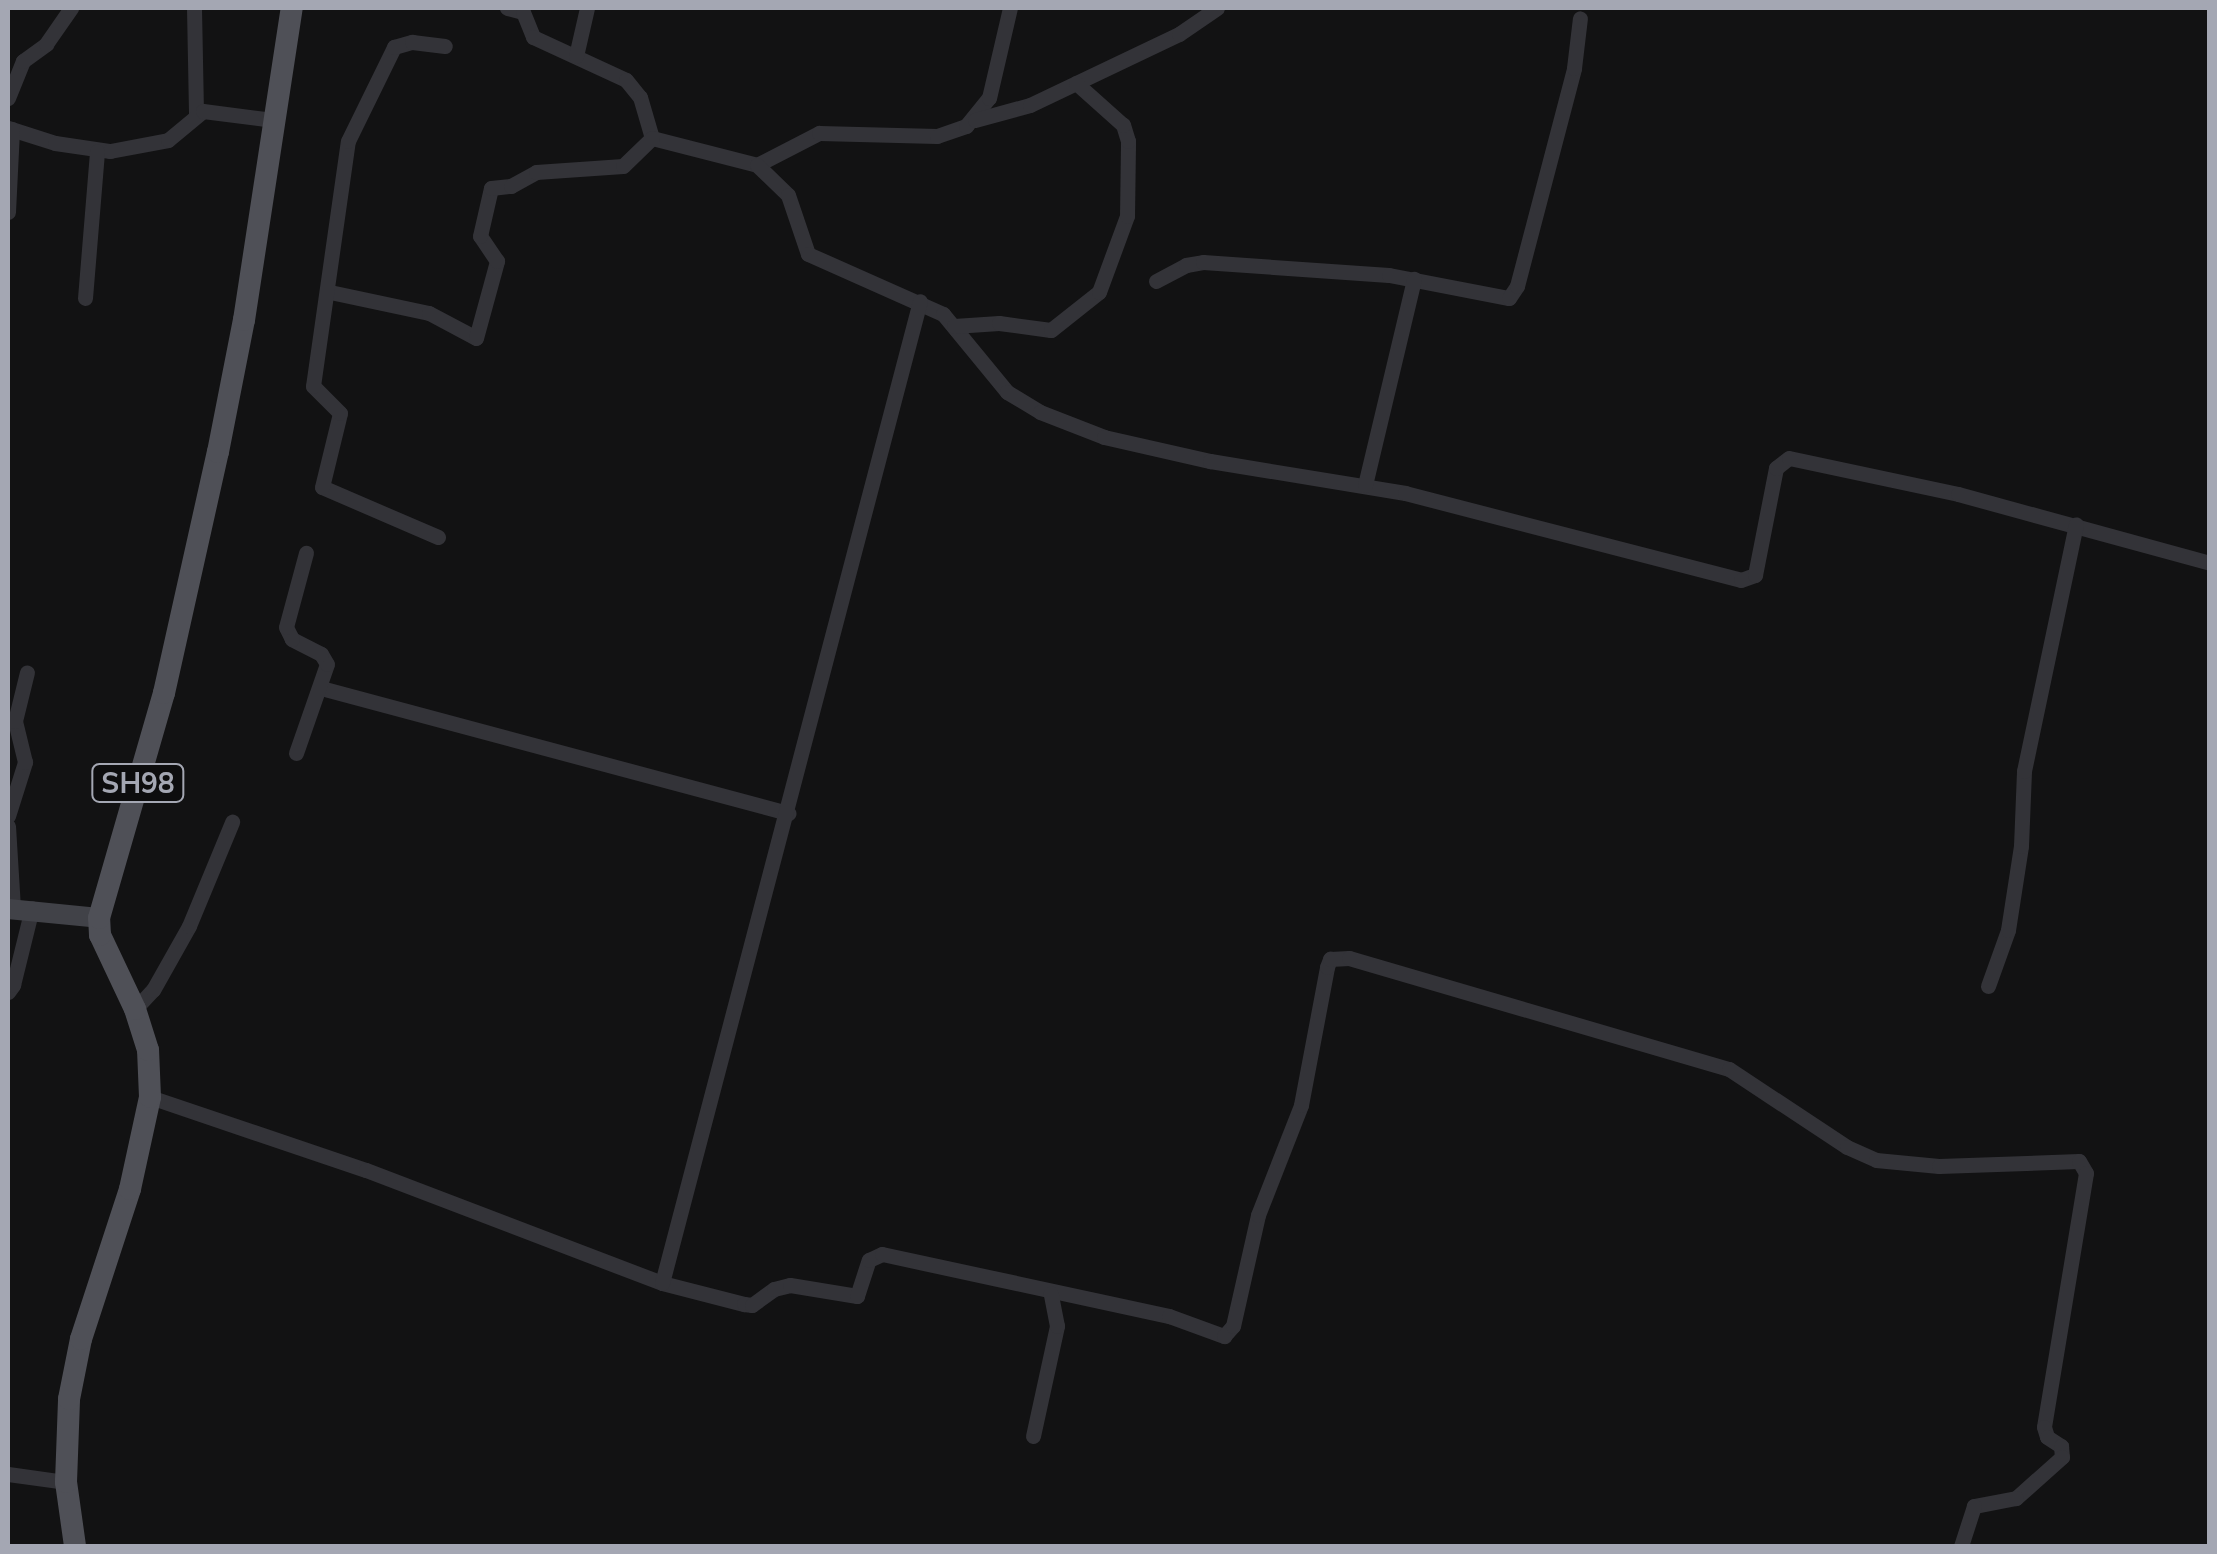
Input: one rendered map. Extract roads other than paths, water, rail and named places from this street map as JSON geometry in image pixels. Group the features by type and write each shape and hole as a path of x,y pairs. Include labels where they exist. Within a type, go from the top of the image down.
{"main road":[{"name":"SH98","path":"99,918 164,693 192,572 244,320 292,8"},
{"path":"75,1546 66,1482 70,1399 81,1340 130,1188 150,1096 148,1050 136,1009 106,949 99,918"}],"street":[{"path":"8,98 23,60 46,44 71,8"},
{"path":"194,8 196,115"},
{"path":"507,8 524,12 533,37 614,72 634,88 652,138"},
{"path":"576,56 587,8"},
{"path":"975,120 997,76 1010,8"},
{"path":"756,165 819,133 937,136 975,120 1016,110 1178,34 1217,8"},
{"path":"1156,281 1186,265 1203,262 1414,279 1502,298 1514,293 1574,68 1580,18"},
{"path":"438,537 322,486 340,420 337,406 314,386 330,292 344,155 354,127 394,48 412,42 445,46"},
{"path":"954,326 999,323 1051,330 1100,292 1130,204 1128,133 1076,83"},
{"path":"8,212 10,128 97,151 168,140 196,115 208,110 274,120"},
{"path":"330,292 429,314 476,338 496,261 480,242 491,188 512,186 536,172 622,166 652,138"},
{"path":"652,138 756,165 788,195 808,254 920,302 954,326 1007,392 1072,427 1163,452 1365,485 1741,580 1755,574 1776,468 1788,458 2076,524 2210,563"},
{"path":"84,298 97,151"},
{"path":"1365,485 1414,279"},
{"path":"662,1283 789,813 920,302"},
{"path":"1988,986 2008,930 2021,846 2024,771 2076,524"},
{"path":"296,753 321,688 326,658 292,639 286,627 306,554"},
{"path":"8,816 25,762 15,721 27,672"},
{"path":"321,688 789,813"},
{"path":"136,1009 153,990 190,926 232,822"},
{"path":"8,826 18,908 14,985 8,992"},
{"path":"18,908 99,918"},
{"path":"150,1096 348,1164 662,1283 752,1305 774,1289 790,1285 850,1298 857,1296 874,1254 1169,1316 1224,1336 1229,1333 1258,1215 1302,1106 1330,959 1349,958 1729,1069 1846,1147 1876,1160 1956,1166 2070,1158 2084,1166 2044,1427 2047,1437 2061,1446 2062,1457 2024,1493 1974,1506 1962,1546"},
{"path":"1033,1436 1057,1326 1051,1294"},
{"path":"8,1474 66,1482"}]}
